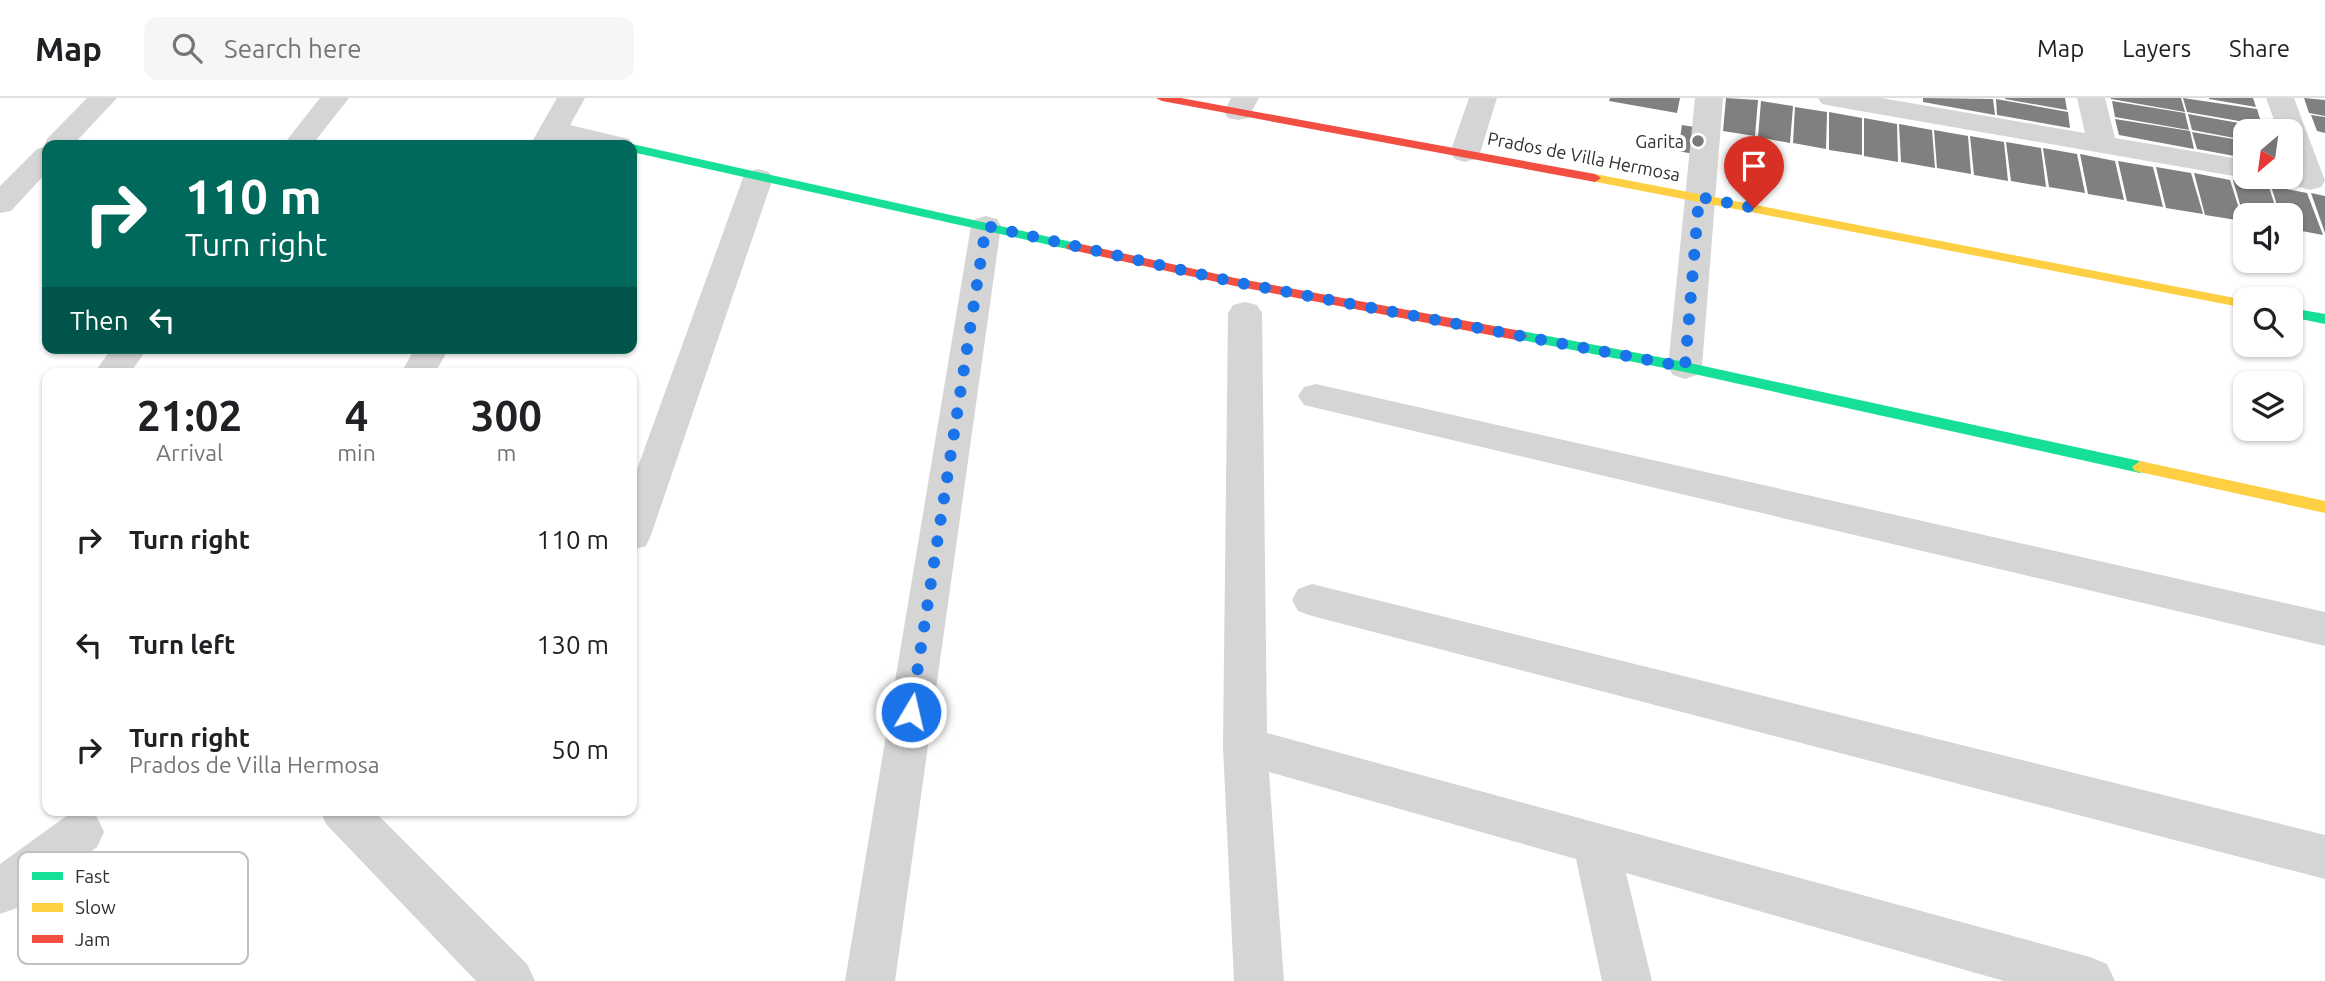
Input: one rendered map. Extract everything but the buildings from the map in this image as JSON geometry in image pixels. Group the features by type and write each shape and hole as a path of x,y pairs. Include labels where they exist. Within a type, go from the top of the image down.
{"street":[{"path":"62,140 103,98"},
{"path":"301,140 335,98"},
{"path":"571,98 548,137 575,140"},
{"name":"Prados de Villa Hermosa","path":"1162,98 1242,105 1465,153 2233,302"},
{"path":"1465,153 1483,98"},
{"path":"1685,367 1709,98"},
{"path":"1832,98 1901,104 2102,145 2233,167"},
{"path":"2091,98 2102,145"},
{"path":"2280,98 2308,180"},
{"path":"637,149 1235,282 1685,367 2325,507"},
{"path":"0,204 42,160"},
{"path":"637,521 758,177"},
{"path":"870,981 986,226"},
{"path":"1245,313 1245,746 1259,981"},
{"path":"2303,315 2325,319"},
{"path":"115,368 126,354"},
{"path":"1316,396 2325,629"},
{"path":"1312,600 2325,857"},
{"path":"1245,746 1596,844 2022,971 2090,981"},
{"path":"348,816 510,981"},
{"path":"54,852 81,832"},
{"path":"1596,844 1628,981"},
{"path":"0,892 18,879"}],"traffic: fast":[{"path":"637,149 1072,246"},
{"path":"2303,315 2325,319"},
{"path":"1521,336 1685,367 2140,467"}],"traffic: slow":[{"path":"1595,178 2233,302"},
{"path":"2140,467 2325,507"}],"traffic: jam":[{"path":"1162,98 1595,178"},
{"path":"1072,246 1235,282 1521,336"}],"place":[{"name":"Garita","path":"1698,141"}],"route":[{"path":"911,712 986,226 1235,282 1685,367 1699,197 1754,208"}]}
